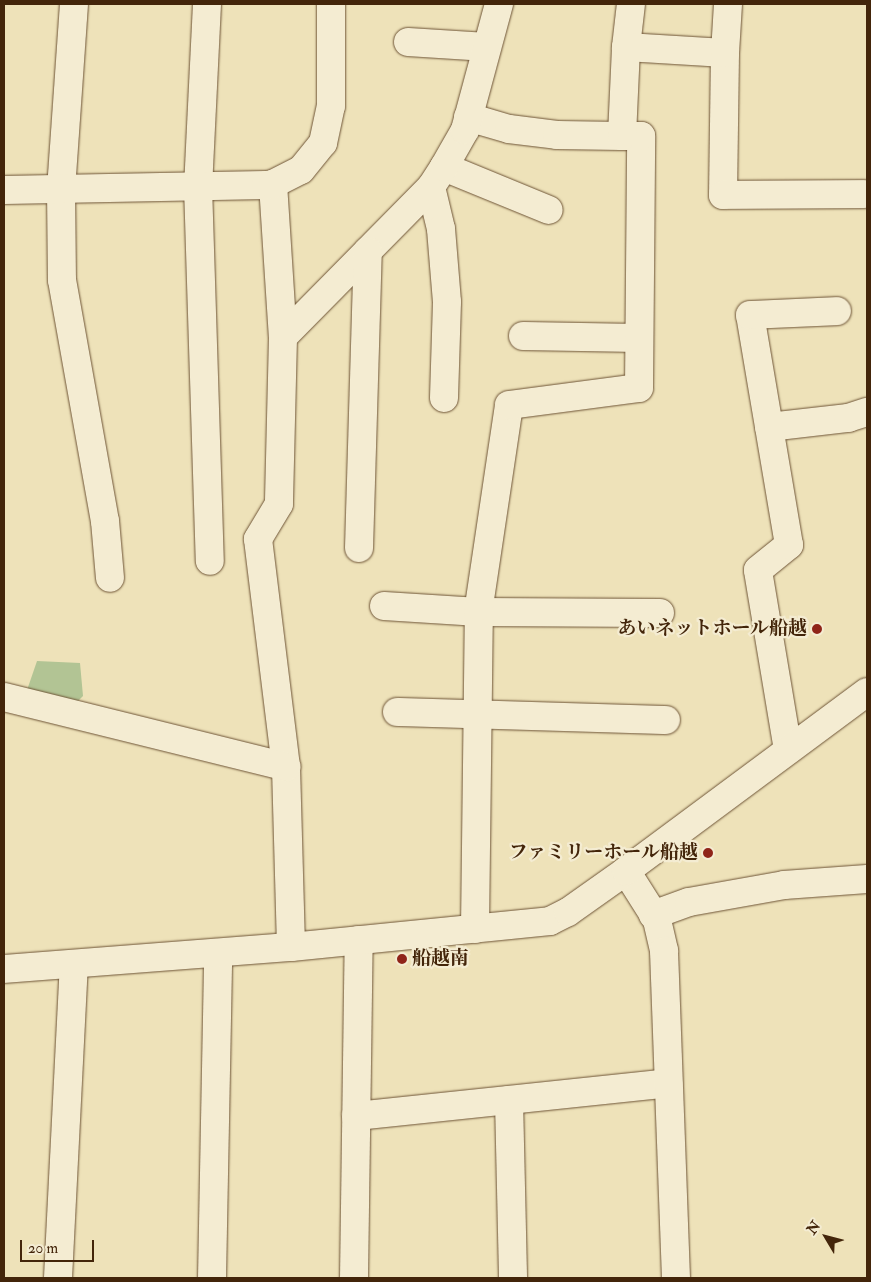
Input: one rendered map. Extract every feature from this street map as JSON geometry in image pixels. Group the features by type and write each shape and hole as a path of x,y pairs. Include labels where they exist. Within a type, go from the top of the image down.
{"street":[{"path":"74,4 61,188 62,280 105,521 110,578"},
{"path":"207,4 198,186 210,561"},
{"path":"4,190 273,184 301,170 324,143 331,106 331,4"},
{"path":"283,338 437,177 465,130 499,4"},
{"path":"622,136 630,4"},
{"path":"728,4 725,53 723,194 864,194"},
{"path":"408,42 487,47"},
{"path":"626,47 725,53"},
{"path":"468,117 508,129 557,135 641,136 639,388 509,405 479,612 475,929"},
{"path":"437,177 549,210"},
{"path":"437,177 447,302 444,398"},
{"path":"273,184 283,338 278,504 258,539 286,767 291,947"},
{"path":"359,548 368,251"},
{"path":"788,750 758,570 789,545 750,315 837,311"},
{"path":"523,336 639,338"},
{"path":"769,427 848,418 867,412"},
{"path":"384,606 479,612 660,613"},
{"path":"4,969 291,947 550,922 568,912 626,871 867,692"},
{"path":"4,697 286,767"},
{"path":"397,712 666,720"},
{"path":"626,871 653,915 664,951 676,1278"},
{"path":"653,915 689,902 784,885 867,879"},
{"path":"354,1278 358,940"},
{"path":"212,1278 218,953"},
{"path":"58,1278 74,964"},
{"path":"356,1116 668,1083"},
{"path":"509,1100 512,1278"}],"green space":[{"path":"37,661 80,663 83,696 75,704 26,693"}],"place":[{"name":"あいネットホール船越","path":"817,629"},
{"name":"ファミリーホール船越","path":"708,853"},
{"name":"船越南","path":"402,959"}]}
